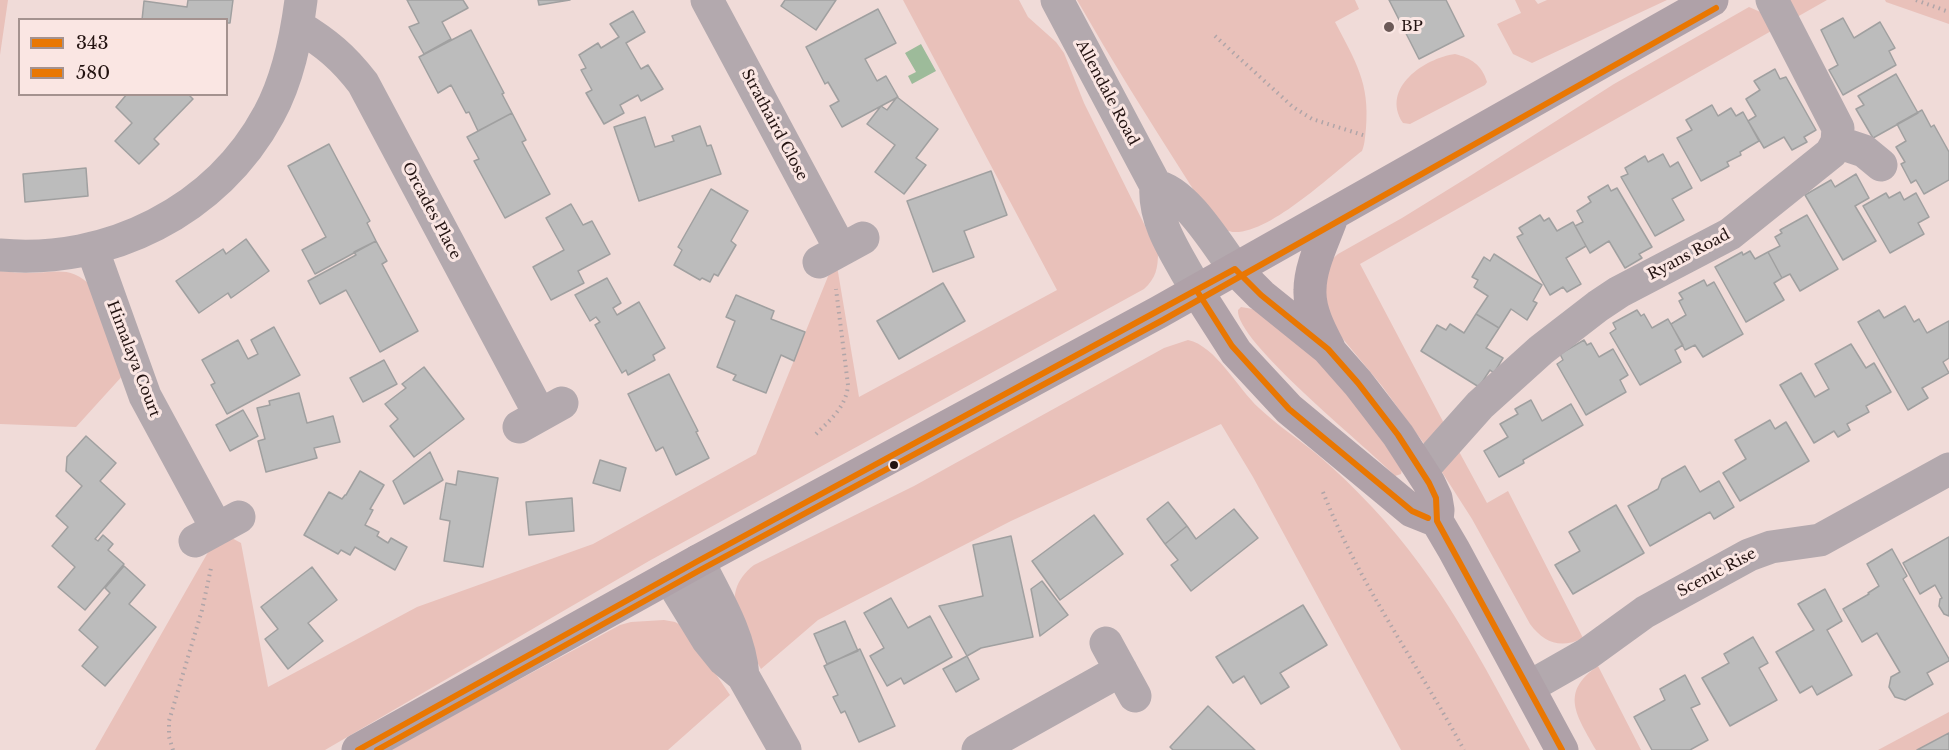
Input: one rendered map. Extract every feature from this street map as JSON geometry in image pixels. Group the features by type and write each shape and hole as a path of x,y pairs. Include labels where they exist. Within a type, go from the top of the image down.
{"main road":[{"path":"358,750 698,561 1197,291 1234,268 1712,0"},
{"path":"1333,214 1311,278 1310,292 1317,321 1333,354"},
{"path":"1234,268 1261,295 1333,354 1398,435 1422,470 1436,498 1437,521 1562,750"},
{"path":"1197,291 1236,352 1289,409 1412,511 1437,521"}],"street":[{"name":"Strathaird Close","path":"708,0 839,251"},
{"name":"Allendale Road","path":"1057,0 1156,186 1157,204 1164,227 1197,291"},
{"path":"1772,0 1838,128 1837,142 1864,151 1881,165"},
{"path":"0,255 29,256 92,249 130,238 189,205 236,161 269,114 292,56 300,13"},
{"name":"Orcades Place","path":"300,13 323,41 346,61 363,83 540,415"},
{"name":"Ryans Road","path":"1422,470 1480,405 1525,363 1619,292 1731,234 1831,153 1837,142"},
{"path":"1156,186 1171,191 1186,205 1234,268"},
{"name":"Himalaya Court","path":"92,249 146,396 217,529"},
{"name":"Scenic Rise","path":"1529,687 1587,654 1645,612 1749,555 1771,547 1820,540 1949,469"},
{"path":"698,561 735,638 743,676"},
{"path":"669,577 707,639 724,660 743,676 785,750"},
{"path":"978,750 1120,670"}],"path":[{"path":"1916,0 1949,12"},
{"path":"1215,36 1293,107 1312,119 1366,136"},
{"path":"816,434 843,404 848,385 839,251"},
{"path":"1323,492 1339,532 1361,575 1464,750"},
{"path":"173,750 169,737 169,721 202,610 217,529"}],"shaded area":[{"path":"0,0 8,0 0,55"},
{"path":"903,0 1019,0 1028,17 1056,42 1064,53 1084,103 1158,252 1156,272 1144,289 649,561 325,750 95,750 211,547 230,537 241,543 268,687 417,607 593,544 756,454 831,269 837,266 859,397 1057,290"},
{"path":"1077,0 1355,0 1359,9 1335,22 1360,72 1366,98 1365,140 1362,151 1300,201 1264,224 1248,230 1233,232 1225,229 1210,214 1189,183"},
{"path":"1515,0 1535,0 1538,4 1547,0 1667,0 1532,63 1513,54 1497,24 1521,13"},
{"path":"1789,0 1827,0 1797,17"},
{"path":"1885,0 1949,0 1949,24 1886,2"},
{"path":"1749,7 1765,14 1773,30 1360,264 1447,429 1425,445 1382,386 1338,333 1324,302 1329,262 1338,254 1402,218 1614,84"},
{"path":"921,44 936,71 912,84 908,76 916,72 905,53"},
{"path":"1455,54 1471,60 1479,67 1487,82 1485,85 1410,124 1403,123 1397,110 1397,98 1401,87 1419,68"},
{"path":"0,271 70,273 92,287 125,373 76,427 0,424"},
{"path":"1241,307 1253,309 1301,342 1355,402 1402,469 1401,474 1395,476 1279,368 1257,345 1243,325 1238,310"},
{"path":"1188,340 1208,350 1259,408 1333,468 1397,535 1419,563 1459,623 1530,750 1401,750 1253,477 1221,424 1011,521 818,620 761,669 741,629 736,615 735,602 736,589 742,577 754,565 914,486 1164,348"},
{"path":"1456,446 1487,503 1508,491 1583,638 1567,643 1553,642 1541,636 1530,624 1472,519 1440,469"},
{"path":"664,620 684,627 730,695 668,750 389,750 620,625"},
{"path":"1598,666 1641,750 1596,750 1583,727 1575,706 1575,696 1578,686"},
{"path":"1949,712 1949,733 1917,750 1878,750"}],"building":[{"path":"188,0 233,0 230,23 228,23 228,18 142,18 144,1 187,7"},
{"path":"407,0 463,0 468,8 442,22 451,39 424,54 409,27 419,23"},
{"path":"538,0 570,0 539,5"},
{"path":"785,0 836,0 816,30 781,6"},
{"path":"1389,0 1446,0 1464,36 1419,59"},
{"path":"878,9 896,43 865,59 877,81 886,76 898,97 842,127 830,106 839,101 828,82 825,84 806,47"},
{"path":"633,11 645,32 626,43 641,69 648,65 663,89 641,101 638,95 620,105 624,113 604,124 586,93 592,90 581,70 586,68 579,55 598,43 601,48 619,37 610,24"},
{"path":"1843,18 1854,38 1880,22 1895,48 1889,51 1896,65 1843,95 1829,70 1838,65 1821,30"},
{"path":"471,30 512,113 478,131 469,112 466,113 451,85 438,93 419,57"},
{"path":"1775,69 1780,79 1786,77 1816,130 1804,137 1807,142 1792,150 1784,137 1764,148 1748,121 1756,116 1746,99 1760,90 1754,81"},
{"path":"1896,74 1918,113 1873,138 1856,109 1864,105 1858,96"},
{"path":"125,96 190,96 193,99 154,139 159,144 139,164 115,141 132,123 116,107"},
{"path":"897,97 938,129 916,158 926,165 904,194 875,172 895,145 867,124 881,106 887,110"},
{"path":"1712,105 1718,116 1731,108 1736,116 1743,112 1759,141 1740,152 1741,155 1727,162 1729,166 1701,181 1677,138 1692,130 1686,120"},
{"path":"1922,110 1931,127 1934,125 1949,152 1949,180 1924,194 1916,180 1911,183 1901,164 1905,162 1896,147 1906,141 1897,124"},
{"path":"512,113 526,140 522,142 550,194 505,218 474,161 479,159 467,137"},
{"path":"645,117 655,147 674,141 672,136 700,126 707,146 711,145 721,174 639,201 614,127"},
{"path":"329,144 370,221 367,223 376,241 315,274 302,250 326,237 288,166"},
{"path":"1663,154 1670,167 1678,162 1692,188 1672,199 1684,220 1655,236 1621,177 1628,174 1625,168 1645,156 1648,162"},
{"path":"86,168 88,196 25,202 23,174"},
{"path":"991,171 1007,215 964,231 974,257 933,272 907,201"},
{"path":"1856,174 1869,198 1855,206 1876,241 1843,260 1805,195 1831,180 1835,187"},
{"path":"1608,185 1611,191 1617,188 1652,247 1639,254 1642,258 1625,268 1609,241 1590,253 1575,226 1583,222 1577,211 1591,202 1588,197"},
{"path":"711,189 748,211 731,241 736,245 718,276 714,274 710,282 702,278 700,280 674,265 682,250 678,247"},
{"path":"1900,192 1904,200 1916,193 1929,217 1918,223 1924,234 1890,253 1863,206 1886,193 1889,198"},
{"path":"571,204 583,225 592,221 610,254 578,271 584,283 551,300 533,267 564,250 546,218"},
{"path":"1540,215 1544,221 1549,218 1557,231 1573,222 1586,246 1566,258 1581,284 1567,292 1563,287 1550,295 1517,237 1523,234 1519,228"},
{"path":"1807,215 1838,269 1800,291 1790,274 1782,278 1768,252 1780,246 1775,237 1782,233 1780,230"},
{"path":"246,239 269,271 231,298 228,293 199,313 176,281 223,249 226,254"},
{"path":"376,241 387,261 382,264 418,331 380,352 346,290 320,304 308,281 356,255 354,252"},
{"path":"1750,251 1755,259 1768,252 1782,278 1774,283 1784,300 1746,322 1715,267 1742,252 1743,255"},
{"path":"1494,254 1542,285 1533,301 1537,303 1527,320 1511,309 1499,328 1476,314 1488,296 1474,287 1478,280 1472,277 1484,257 1490,261"},
{"path":"607,278 621,303 613,308 617,315 639,302 665,348 653,355 655,360 628,375 626,370 622,373 595,325 600,322 596,317 590,321 575,295"},
{"path":"1704,280 1707,286 1714,282 1743,334 1703,357 1695,345 1685,350 1671,324 1686,315 1679,301 1683,299 1679,293"},
{"path":"943,283 965,321 899,359 877,321"},
{"path":"736,295 774,311 771,319 805,332 794,361 781,355 766,393 733,380 736,375 717,367 735,321 726,317"},
{"path":"1905,306 1914,322 1919,319 1927,333 1949,321 1949,358 1943,362 1949,373 1922,388 1928,398 1908,410 1858,322 1879,310 1884,318"},
{"path":"1637,310 1641,316 1644,314 1652,328 1668,319 1683,345 1675,350 1681,362 1640,385 1610,333 1616,329 1613,323"},
{"path":"1476,314 1499,328 1486,348 1503,358 1494,373 1490,370 1479,387 1421,351 1437,325 1446,330 1450,324 1464,333"},
{"path":"274,327 300,375 227,414 211,385 215,383 202,360 238,340 248,359 258,354 251,340"},
{"path":"1584,340 1587,345 1591,343 1599,357 1613,349 1628,375 1620,380 1626,392 1586,415 1557,364 1563,360 1560,354"},
{"path":"1851,344 1866,368 1874,363 1891,392 1866,406 1869,412 1847,424 1850,430 1838,437 1834,431 1814,443 1780,385 1801,373 1815,397 1829,389 1815,364"},
{"path":"384,360 397,384 363,402 350,378"},
{"path":"424,367 464,419 414,457 390,426 398,419 385,404 406,388 402,384"},
{"path":"669,374 709,458 676,475 663,447 656,451 628,394"},
{"path":"299,393 307,423 333,416 340,442 314,448 317,458 266,472 258,441 265,439 257,408 270,405 269,401"},
{"path":"1531,400 1542,421 1571,404 1583,425 1523,460 1524,463 1499,477 1484,451 1508,437 1500,424 1518,414 1515,409"},
{"path":"243,410 258,436 230,451 216,425"},
{"path":"1770,420 1775,429 1786,422 1809,461 1740,501 1723,473 1746,459 1735,440"},
{"path":"86,436 116,463 100,481 125,504 95,539 98,541 103,535 113,544 108,550 124,564 85,610 58,587 75,567 52,546 68,527 56,516 82,486 66,471 67,457"},
{"path":"430,452 443,480 404,504 393,481"},
{"path":"600,460 626,468 620,491 593,483"},
{"path":"1685,466 1700,492 1719,481 1734,507 1714,519 1710,512 1650,546 1628,506 1658,489 1662,479"},
{"path":"360,471 384,485 370,509 373,510 365,525 379,532 377,536 388,543 391,538 407,547 395,570 355,547 350,555 341,550 338,554 304,535 329,492 342,499"},
{"path":"458,471 498,478 483,567 444,561 450,521 440,519 446,483 456,485"},
{"path":"572,498 574,531 529,535 526,502"},
{"path":"1168,502 1187,526 1165,544 1147,519"},
{"path":"1616,505 1644,553 1573,594 1555,565 1580,551 1569,532"},
{"path":"1234,509 1258,538 1191,591 1171,565 1178,560 1165,544 1187,526 1196,539"},
{"path":"1094,515 1123,554 1060,600 1032,561"},
{"path":"1011,536 1033,637 981,648 967,656 939,606 983,596 973,545"},
{"path":"1949,537 1949,616 1944,614 1939,606 1942,598 1935,585 1920,594 1903,563"},
{"path":"1892,549 1907,576 1903,579 1949,659 1927,673 1933,684 1905,700 1895,697 1889,687 1891,677 1900,672 1877,633 1862,642 1843,609 1879,586 1867,564"},
{"path":"124,566 145,585 129,604 156,627 105,686 82,666 98,647 79,630 110,593 105,588"},
{"path":"312,567 337,600 308,623 323,641 288,669 265,639 278,629 261,607"},
{"path":"1042,581 1068,615 1040,636 1031,589"},
{"path":"1825,589 1842,621 1827,630 1852,675 1817,695 1812,686 1800,693 1776,652 1814,630 1798,604"},
{"path":"891,598 908,628 930,616 952,657 904,684 901,678 887,686 870,656 884,648 864,613"},
{"path":"1303,605 1327,645 1280,673 1289,687 1261,704 1244,676 1233,683 1216,657"},
{"path":"845,621 858,651 827,664 814,634"},
{"path":"1753,637 1768,663 1759,668 1777,700 1730,726 1702,678 1729,663 1724,654"},
{"path":"860,649 895,726 859,742 845,711 841,713 833,697 838,695 824,666"},
{"path":"967,656 979,679 956,692 943,669"},
{"path":"1685,675 1700,704 1691,708 1708,740 1690,750 1652,750 1634,717 1665,700 1660,689"},
{"path":"1208,706 1255,750 1173,750 1170,747"},
{"path":"1949,733 1949,750 1917,750"}],"transit line":[{"name":"580","path":"377,750 702,569 1163,320 1716,8"},
{"name":"343","path":"358,750 698,561 1235,269 1261,295 1328,349 1358,383 1398,435 1429,483 1436,498 1437,521 1562,750"},
{"name":"343","path":"1197,291 1232,346 1289,409 1412,511 1428,518"}],"place":[{"name":"BP","path":"1389,27"}]}
